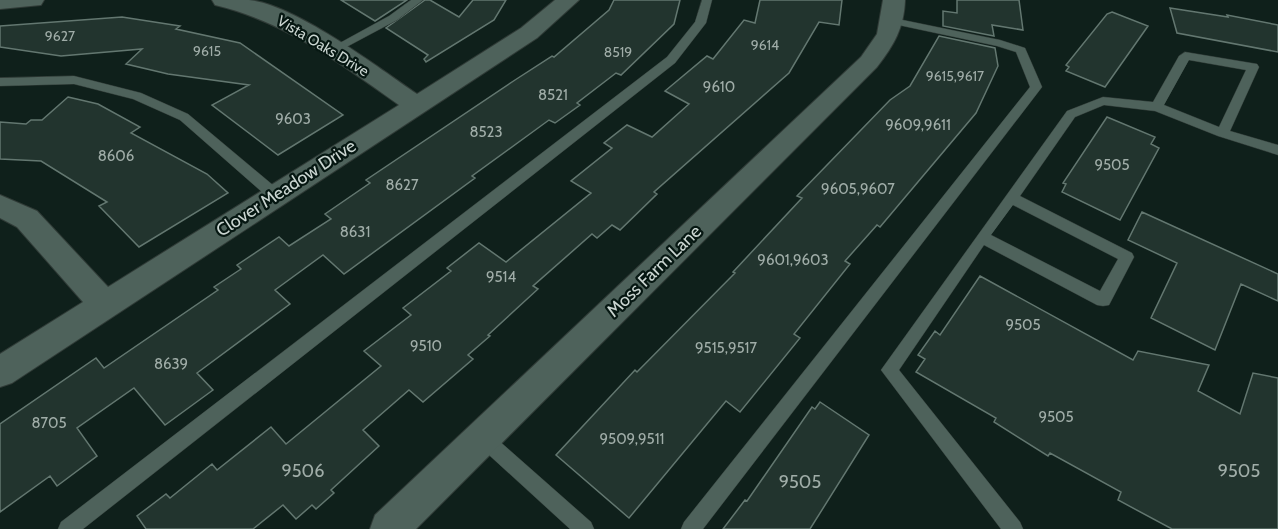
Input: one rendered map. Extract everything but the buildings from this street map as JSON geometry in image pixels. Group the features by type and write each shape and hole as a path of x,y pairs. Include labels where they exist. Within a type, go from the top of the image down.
{"street":[{"path":"0,3 33,0"},
{"name":"Vista Oaks Drive","path":"223,0 267,13 333,50 416,105"},
{"name":"Clover Meadow Drive","path":"0,372 530,33 568,0"},
{"name":"Moss Farm Lane","path":"389,529 869,62 888,38 893,11"},
{"path":"0,206 27,219 105,305"}],"lane":[{"path":"333,50 393,18 418,0"},
{"path":"68,529 671,60 700,23 707,0"},
{"path":"691,529 1036,87 1021,50 893,11"},
{"path":"1157,106 1185,56 1253,67 1223,133"},
{"path":"0,82 74,80 137,96 184,117 275,195"},
{"path":"1013,529 889,370 1071,114 1103,101 1157,106 1223,133 1278,150"},
{"path":"982,237 1103,300 1127,257 1011,198"},
{"path":"483,438 584,529"}]}
